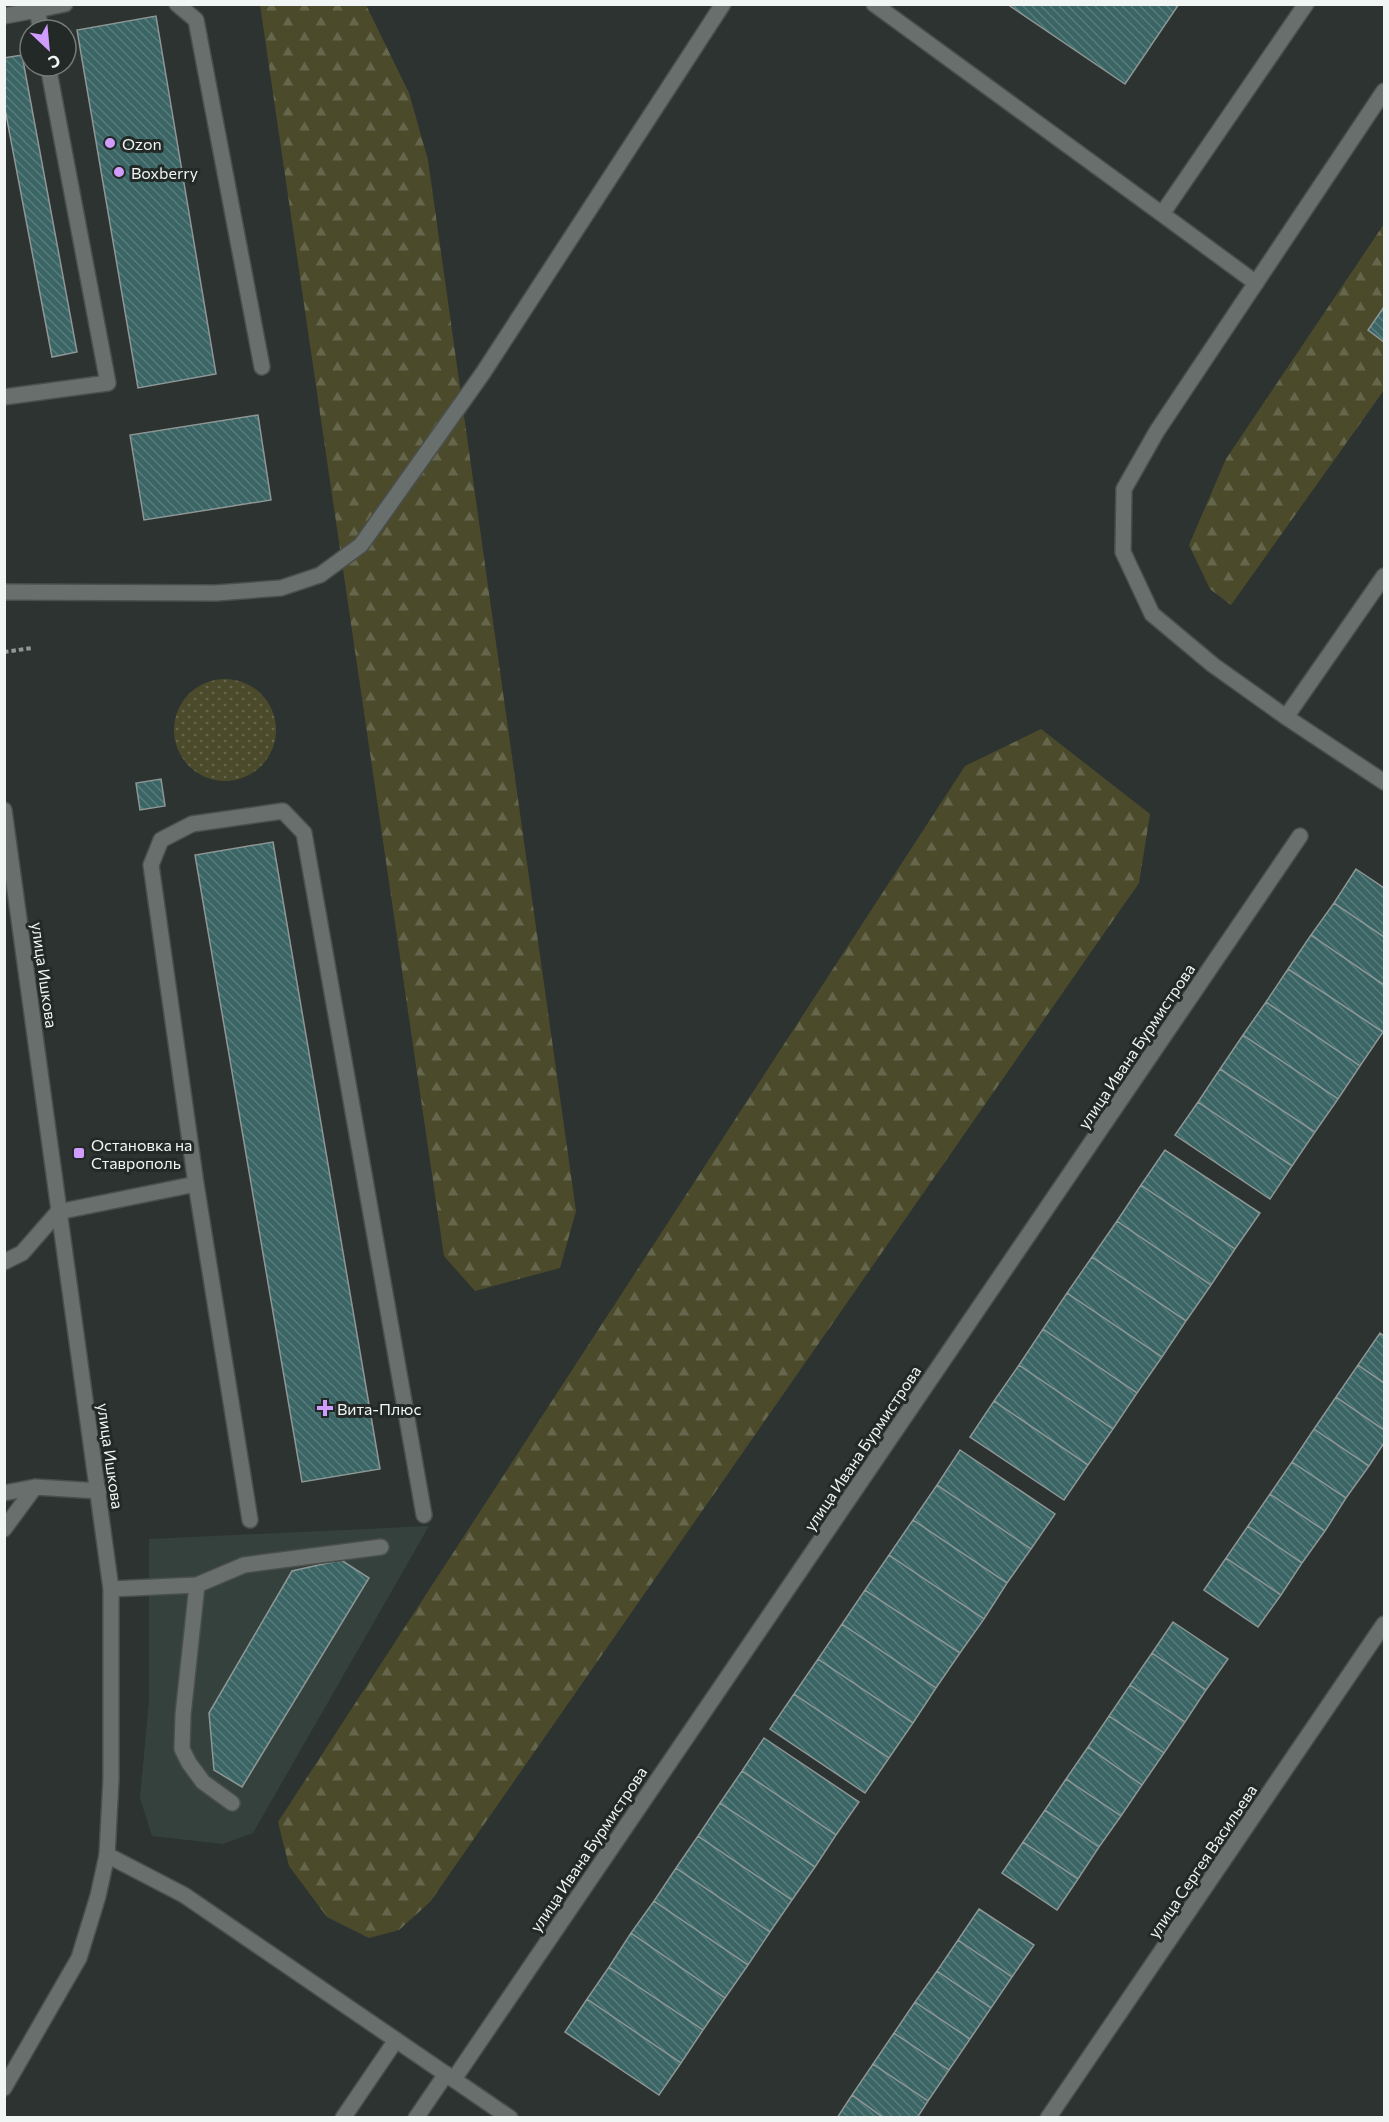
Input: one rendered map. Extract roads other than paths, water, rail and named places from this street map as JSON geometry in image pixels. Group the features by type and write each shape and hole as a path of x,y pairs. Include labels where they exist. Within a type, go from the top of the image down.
{"street":[{"path":"4,16 65,4"},
{"path":"177,4 196,20 262,367"},
{"path":"4,592 216,593 281,588 320,575 361,545 483,373 723,4"},
{"path":"874,4 1256,283"},
{"path":"1162,214 1306,4"},
{"path":"37,10 39,18"},
{"path":"4,397 108,383 50,78"},
{"path":"1384,92 1157,431 1124,489 1124,552 1152,614 1214,665 1286,717 1384,782"},
{"path":"1286,717 1384,576"},
{"name":"улица Ишкова","path":"4,810 111,1588 111,1779 107,1855 98,1896 79,1958 4,2088"},
{"path":"250,1520 196,1184 151,865 161,840 192,824 283,811 304,833 424,1515"},
{"name":"улица Ивана Бурмистрова","path":"416,2118 450,2077 1300,836"},
{"path":"4,1262 22,1253 58,1212 196,1184"},
{"path":"4,1254 22,1253"},
{"path":"4,1493 35,1487 99,1491"},
{"path":"4,1529 35,1487"},
{"path":"111,1588 197,1585 244,1565 381,1547"},
{"path":"197,1585 183,1715 182,1749 189,1764 203,1782 232,1803"},
{"name":"улица Сергея Васильева","path":"1048,2118 1384,1624"},
{"path":"107,1855 184,1895 510,2118"},
{"path":"343,2118 396,2040"}],"place":[{"name":"Ozon","path":"110,143"},
{"name":"Boxberry","path":"119,172"},
{"name":"Остановка на Ставрополь","path":"79,1153"},
{"name":"Вита-Плюс","path":"325,1408"}]}
